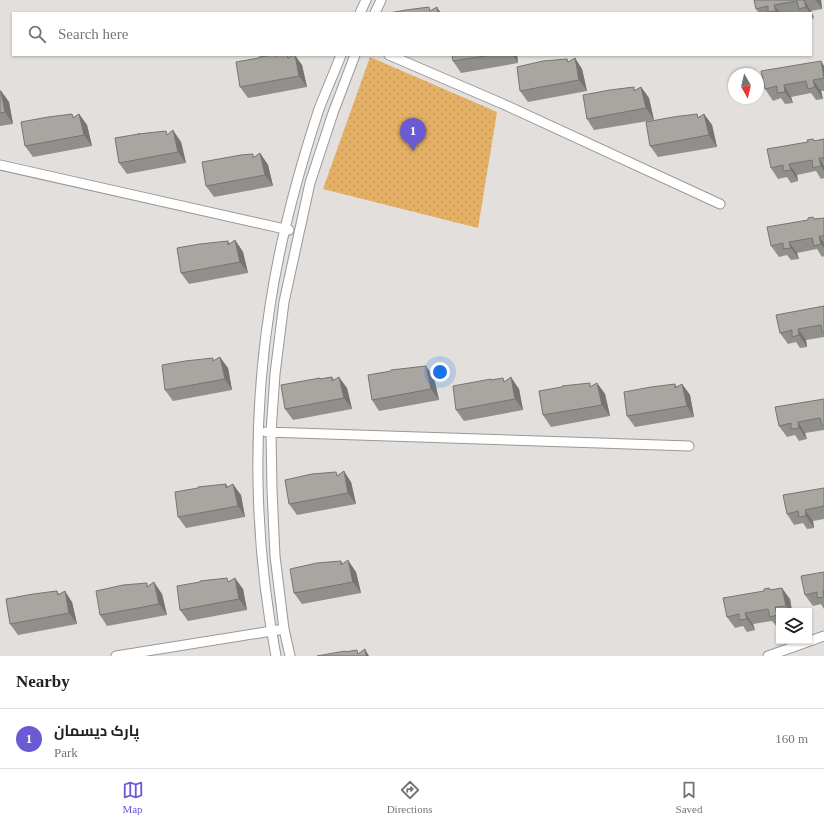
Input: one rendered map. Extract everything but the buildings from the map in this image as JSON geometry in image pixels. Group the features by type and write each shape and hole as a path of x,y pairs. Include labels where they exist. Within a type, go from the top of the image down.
{"street":[{"path":"360,12 366,0"},
{"path":"375,12 381,0"},
{"path":"276,656 262,556 258,490 259,415 262,372 269,313 284,229 296,183 320,108 341,56"},
{"path":"290,656 284,629 275,556 271,432 275,374 284,302 298,232 312,176 332,113 356,56"},
{"path":"391,56 503,104 720,204"},
{"path":"0,165 298,232"},
{"path":"259,432 689,446"},
{"path":"116,656 284,629"},
{"path":"768,656 824,636"}],"shaded area":[{"path":"370,57 497,112 478,228 323,189"}],"place":[{"name":"پارک دیسمان","path":"413,151"}]}
